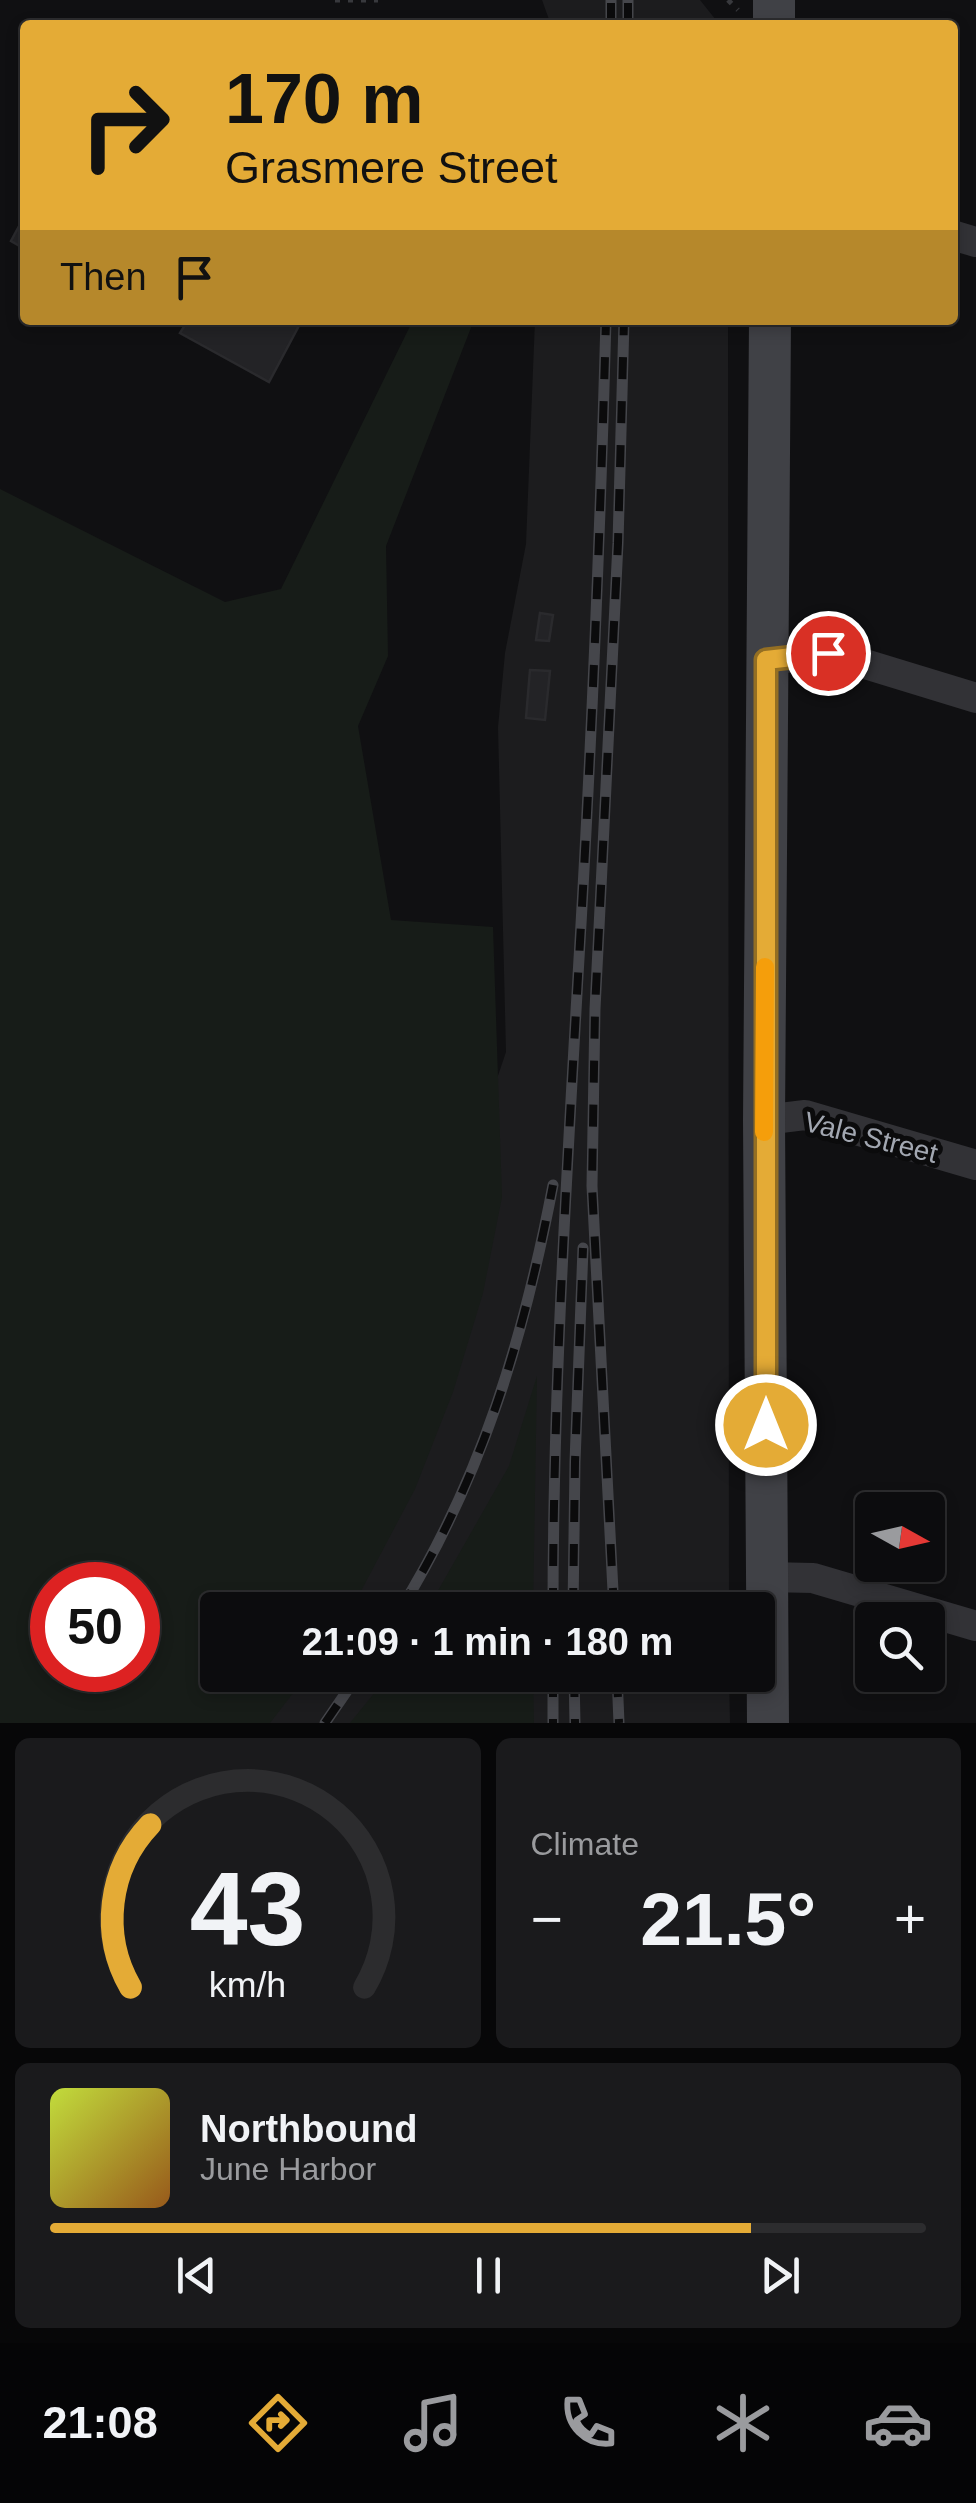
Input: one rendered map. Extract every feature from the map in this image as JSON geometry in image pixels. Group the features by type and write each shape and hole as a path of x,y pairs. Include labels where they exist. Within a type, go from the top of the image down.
{"main road":[{"path":"768,1723 764,1120 770,325"}],"street":[{"path":"766,660 828,653 976,698"},
{"name":"Vale Street","path":"764,1120 805,1116 976,1165"},
{"path":"767,1578 813,1578 976,1626"}],"path":[{"path":"335,0 378,0"}],"shaded area":[{"path":"542,0 700,0 716,20 549,20"},
{"path":"411,325 472,325 386,546 388,656 358,726 391,920 493,927 502,1197 483,1293 453,1392 415,1489 361,1592 200,1592 200,1692 294,1692 270,1723 0,1723 0,489 225,602 281,589"},
{"path":"535,325 728,325 729,1592 285,1592 368,1461 506,1052 498,727 505,653 526,544"},
{"path":"537,1376 533,1592 437,1592 509,1466"},
{"path":"217,1692 729,1692 730,1723 190,1723"},
{"path":"375,1692 533,1692 534,1723 350,1723"}],"building":[{"path":"20,224 20,246 11,241"},
{"path":"185,325 299,325 269,382 180,333"},
{"path":"540,613 553,615 549,641 536,640"},
{"path":"530,670 550,671 545,720 526,718"}],"railway":[{"path":"611,0 611,20"},
{"path":"628,0 628,20"},
{"path":"553,1592 558,1372 591,730 606,325"},
{"path":"613,1592 592,1186 595,1009 618,543 624,325"},
{"path":"410,1592 454,1509 496,1405 528,1297 553,1185"},
{"path":"573,1592 583,1248"},
{"path":"325,1723 346,1692"},
{"path":"553,1692 553,1723"},
{"path":"574,1692 575,1723"},
{"path":"618,1692 619,1723"}],"slow traffic":[{"path":"764,1132 765,967"}],"route":[{"path":"766,1425 766,660 828,653"}]}
